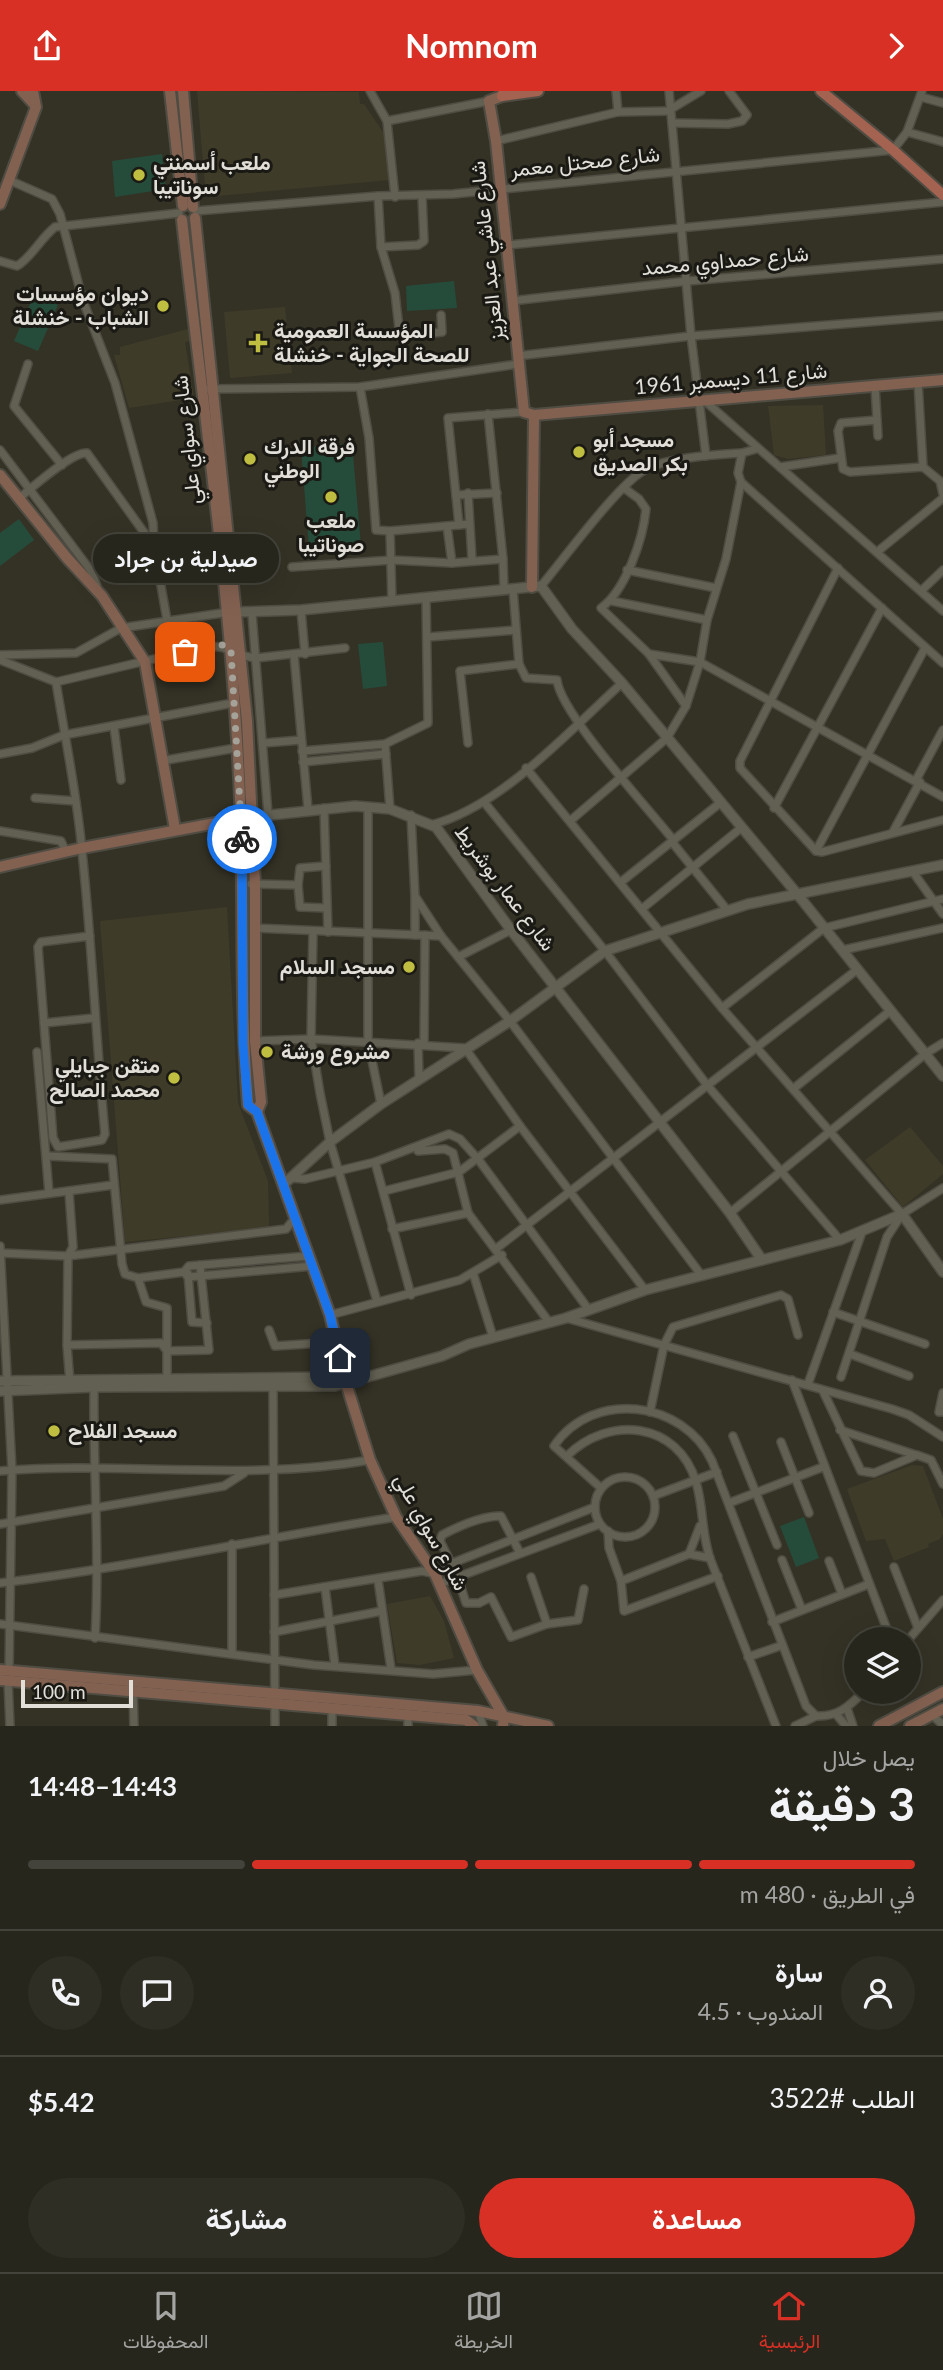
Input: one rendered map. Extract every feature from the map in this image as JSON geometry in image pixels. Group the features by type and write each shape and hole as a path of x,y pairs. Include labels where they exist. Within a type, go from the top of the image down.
{"main road":[{"path":"22,91 36,107"},
{"path":"0,204 36,107 33,91"},
{"name":"شارع سواي علي","path":"170,91 188,212 231,612 236,748 247,817"},
{"name":"شارع سواي علي","path":"183,91 188,212"},
{"path":"489,101 503,94 538,91"},
{"path":"821,91 943,195"},
{"name":"شارع عاشي عبد العزيز","path":"489,101 496,141 518,360 529,414 537,587"},
{"name":"شارع 11 ديسمبر 1961","path":"529,414 943,380"},
{"path":"2,482 102,596 145,662 175,829"},
{"name":"شارع سواي علي","path":"231,612 242,657 249,885 243,1044 248,1105 257,1112 288,1181 295,1218 330,1315 346,1383 370,1460 396,1517 441,1585 477,1670 503,1722"},
{"name":"شارع عمار بوشريط","path":"0,867 175,829 247,817"},
{"name":"شارع سواي علي","path":"249,885 255,928 255,1041 261,1102 257,1112"},
{"path":"4,1676 332,1709 409,1723 466,1720 474,1726"},
{"path":"4,1676 274,1693 478,1711 503,1722 548,1726"},
{"path":"878,1726 943,1692"},
{"path":"910,1726 943,1710"}],"street":[{"path":"370,91 387,121 395,197"},
{"path":"616,91 618,112"},
{"path":"669,91 691,335 702,401 706,456"},
{"path":"496,141 618,112 670,110 701,91"},
{"path":"672,124 729,124 743,121 747,115 729,91"},
{"path":"893,150 907,132 922,94 943,103"},
{"path":"387,121 489,101"},
{"path":"907,132 943,142"},
{"name":"شارع صحتل معمر","path":"62,226 188,212 422,196 893,150"},
{"path":"9,180 52,199 60,214 83,301 106,356 127,422 153,523 153,546 167,619"},
{"path":"381,247 412,246 424,241 426,235 422,196"},
{"path":"378,197 381,247 395,293 400,337 442,332 441,315"},
{"path":"507,245 943,202"},
{"path":"0,261 17,266 26,261 41,237 55,227 62,226"},
{"name":"شارع حمداوي محمد","path":"511,301 688,281 943,259"},
{"path":"206,390 360,387 518,360 691,335 943,316"},
{"path":"28,363 14,406 62,465"},
{"path":"918,382 923,467"},
{"path":"875,386 878,436"},
{"path":"360,387 369,437 375,528 380,532 469,524"},
{"path":"702,401 943,611"},
{"path":"488,414 503,559 516,630 519,664 526,678 557,680 560,694 579,722 727,910"},
{"path":"459,525 448,418 529,414"},
{"path":"877,421 841,423 838,431 843,469 850,472 923,467 940,481 943,496 877,552"},
{"path":"1,656 76,653 121,628 145,627 167,619 231,612 252,614 300,610 537,587 624,488 650,467 756,449"},
{"path":"0,450 91,571 102,596"},
{"path":"18,499 81,452 87,453 153,546"},
{"path":"570,821 667,738 686,706 700,662 707,620 726,559 741,482 738,473 742,453"},
{"path":"780,467 840,458"},
{"path":"741,482 943,663"},
{"path":"624,488 639,499 646,509 645,520 627,570 612,601 601,608 649,654 686,706"},
{"path":"468,493 472,559"},
{"path":"456,495 497,493"},
{"path":"447,526 452,563"},
{"path":"390,531 392,601"},
{"path":"292,567 391,560 452,563 472,559 503,559"},
{"path":"838,568 739,765 774,808 816,851 822,852 943,820"},
{"path":"627,570 716,589"},
{"path":"921,591 943,570"},
{"path":"537,587 622,683 859,969 943,1076"},
{"path":"302,751 385,744 429,723 426,598"},
{"path":"612,601 707,620"},
{"path":"774,808 882,608"},
{"path":"300,610 305,654"},
{"path":"252,614 268,814"},
{"path":"428,637 516,630"},
{"path":"1,656 56,682 205,647 222,645 242,657 256,659 345,648"},
{"path":"816,851 925,647"},
{"path":"649,654 700,662 820,726 943,797"},
{"path":"294,655 308,809"},
{"path":"468,743 460,671 519,664"},
{"path":"56,682 82,848 90,936 94,1018 105,1134 102,1140 61,1147 54,1143 38,944 50,939 90,936"},
{"path":"431,825 448,820 484,802 622,683"},
{"path":"0,754 32,748 64,735 233,703"},
{"path":"114,727 121,780"},
{"path":"893,832 943,730"},
{"path":"264,743 300,740"},
{"path":"385,744 390,809"},
{"path":"161,761 236,748"},
{"path":"303,762 386,754"},
{"path":"526,768 722,1008 902,1214 943,1272"},
{"path":"34,798 75,801"},
{"path":"484,802 606,951 707,1085 840,1240"},
{"path":"621,882 720,803"},
{"name":"شارع عمار بوشريط","path":"247,817 355,806 390,809 436,827 511,930 730,1213 762,1260"},
{"path":"324,808 328,932"},
{"path":"368,808 368,1041 381,1104"},
{"path":"411,815 415,935"},
{"path":"643,908 740,828"},
{"path":"0,831 61,841 66,852"},
{"path":"288,1181 330,1142 381,1104 510,1021 606,951 727,910 943,865"},
{"path":"326,866 300,868 298,885 300,907 327,908"},
{"path":"913,872 943,914"},
{"path":"249,885 298,885"},
{"path":"415,896 441,936 460,956 510,1021 702,1276"},
{"path":"722,1008 824,928 943,899"},
{"path":"255,928 441,936"},
{"path":"843,950 943,928"},
{"path":"460,956 511,930"},
{"path":"313,931 311,1039 330,1142 341,1171 377,1301"},
{"path":"419,1078 425,935"},
{"path":"330,1315 377,1301 411,1295 473,1273 568,1191 859,969"},
{"path":"793,1089 890,1011"},
{"path":"44,1024 94,1018"},
{"path":"255,1041 311,1039 421,1043 466,1048 568,1191 645,1290"},
{"path":"730,1213 925,1054 943,1043"},
{"path":"37,1052 49,1193"},
{"path":"384,1191 459,1172 520,1126"},
{"path":"288,1181 375,1162 449,1134 460,1139 478,1159 589,1310"},
{"path":"448,1150 449,1134"},
{"path":"400,1154 448,1150 453,1153 468,1213 549,1322"},
{"path":"47,1156 112,1159 125,1274 138,1278 187,1272 201,1265 311,1261"},
{"path":"375,1162 411,1295"},
{"path":"0,1200 113,1185"},
{"path":"5,1391 70,1383 94,1387 167,1381 335,1386 442,1356 493,1337 566,1318 645,1290 840,1240 902,1214 943,1188"},
{"path":"69,1192 73,1247 68,1256 67,1345 70,1383"},
{"path":"392,1229 468,1213"},
{"path":"841,1377 887,1237 902,1214"},
{"path":"1,1253 68,1256 286,1229 295,1218"},
{"path":"808,1384 862,1232"},
{"path":"0,1246 4,1380 12,1470 11,1582 4,1676 10,1726"},
{"path":"187,1272 201,1276 311,1261"},
{"path":"67,1345 161,1343 167,1350 209,1350 201,1265"},
{"path":"187,1272 192,1322 207,1323"},
{"path":"473,1273 493,1337"},
{"path":"138,1278 146,1302 167,1308 167,1381"},
{"path":"650,1412 664,1345 673,1327 781,1295 788,1299 798,1335"},
{"path":"833,1312 858,1323 925,1344"},
{"path":"566,1318 808,1384 823,1391 909,1415 943,1437"},
{"path":"269,1330 275,1346 336,1342"},
{"path":"850,1354 909,1376"},
{"path":"4,1380 70,1383 335,1377 346,1383"},
{"path":"792,1380 886,1627"},
{"path":"273,1386 275,1726"},
{"path":"94,1387 93,1470 98,1507 99,1571 95,1638"},
{"path":"823,1391 857,1466 866,1474 916,1455"},
{"path":"932,1429 941,1412 943,1393"},
{"path":"601,1488 554,1446 563,1433 589,1415 620,1408 650,1412 693,1432 703,1443 717,1472 780,1646 806,1706 816,1716"},
{"path":"567,1456 589,1438 610,1431 632,1429 660,1437 672,1445 686,1461 696,1481 701,1525 710,1558 776,1726"},
{"path":"840,1430 930,1460 940,1467 943,1485"},
{"path":"733,1437 777,1545"},
{"path":"781,1443 809,1513"},
{"path":"0,1471 246,1472 315,1468 370,1460"},
{"path":"729,1503 823,1467"},
{"path":"0,1524 224,1486 246,1472"},
{"path":"653,1496 717,1472"},
{"path":"625,1477 642,1482 653,1496 654,1515 643,1531 626,1537 608,1531 600,1524 595,1507 601,1488 616,1478 625,1477"},
{"path":"274,1595 422,1571 435,1574 450,1564 595,1507"},
{"path":"520,1553 500,1516 490,1516 451,1530 442,1535 440,1541 457,1575 466,1603 479,1603 491,1597 510,1637 547,1624 578,1620 584,1589"},
{"path":"0,1583 99,1571 274,1536 396,1517"},
{"path":"422,1571 441,1585 457,1575 600,1524"},
{"path":"689,1554 701,1525"},
{"path":"608,1531 609,1548 621,1581 624,1611 718,1576"},
{"path":"232,1544 232,1653"},
{"path":"621,1581 689,1554 710,1558"},
{"path":"782,1560 803,1610"},
{"path":"829,1562 842,1594"},
{"path":"894,1567 917,1627"},
{"path":"531,1577 547,1624"},
{"path":"378,1580 391,1669"},
{"path":"772,1622 869,1584"},
{"path":"325,1587 335,1666"},
{"path":"920,1627 943,1600"},
{"path":"274,1632 382,1611"},
{"path":"0,1624 335,1666 433,1674 477,1670"},
{"path":"748,1657 780,1646"},
{"path":"133,1689 134,1726"},
{"path":"795,1726 816,1716 836,1714 851,1704"},
{"path":"847,1708 853,1726"},
{"path":"331,1726 332,1709"},
{"path":"478,1711 483,1726"},
{"path":"836,1714 846,1726"},
{"path":"932,1715 943,1725"}],"shaded area":[{"path":"197,91 359,92 360,104 364,104 385,135 390,180 206,197"},
{"name":"المؤسسة العمومية للصحة الجواية - خنشلة","path":"285,307 292,373 230,378 224,312"},
{"path":"188,329 190,341 185,342 194,398 129,408 114,355 120,355 120,347"},
{"path":"823,405 826,455 788,459 774,455 768,406"},
{"name":"متقن جبايلي محمد الصالح","path":"227,907 238,1103 268,1181 269,1228 125,1242 100,921"},
{"path":"910,1127 943,1166 943,1174 903,1207 865,1160"},
{"path":"912,1465 923,1466 943,1519 943,1534 940,1539 928,1544 929,1547 894,1561 885,1539 866,1541 847,1489"},
{"path":"430,1596 444,1621 454,1658 420,1665 397,1663 387,1604"}],"green space":[{"name":"ملعب أسمنتي سوناتيبا","path":"162,154 166,189 115,197 112,161"},
{"path":"454,281 457,308 407,311 406,286"},
{"path":"34,295 58,305 38,351 14,341"},
{"name":"ملعب صوناتيبا","path":"352,443 361,546 309,548 301,448"},
{"path":"19,519 34,540 0,566 0,533"},
{"path":"383,642 387,686 363,689 358,644"},
{"path":"804,1517 819,1558 796,1567 780,1526"}],"way so far":[{"path":"185,652 222,645 231,651 242,839"}],"place":[{"name":"ملعب أسمنتي سوناتيبا","path":"139,175"},
{"name":"ديوان مؤسسات الشباب - خنشلة","path":"163,306"},
{"name":"المؤسسة العمومية للصحة الجواية - خنشلة","path":"258,343"},
{"name":"مسجد أبو بكر الصديق","path":"579,452"},
{"name":"فرقة الدرك الوطني","path":"250,459"},
{"name":"ملعب صوناتيبا","path":"331,497"},
{"name":"صيدلية بن جراد","path":"185,652"},
{"name":"مسجد السلام","path":"409,967"},
{"name":"مشروع ورشة","path":"267,1052"},
{"name":"متقن جبايلي محمد الصالح","path":"174,1078"},
{"name":"مسجد الفلاح","path":"54,1431"}],"route":[{"path":"242,839 243,1044 248,1105 257,1112 284,1184 330,1315 340,1358"}]}
